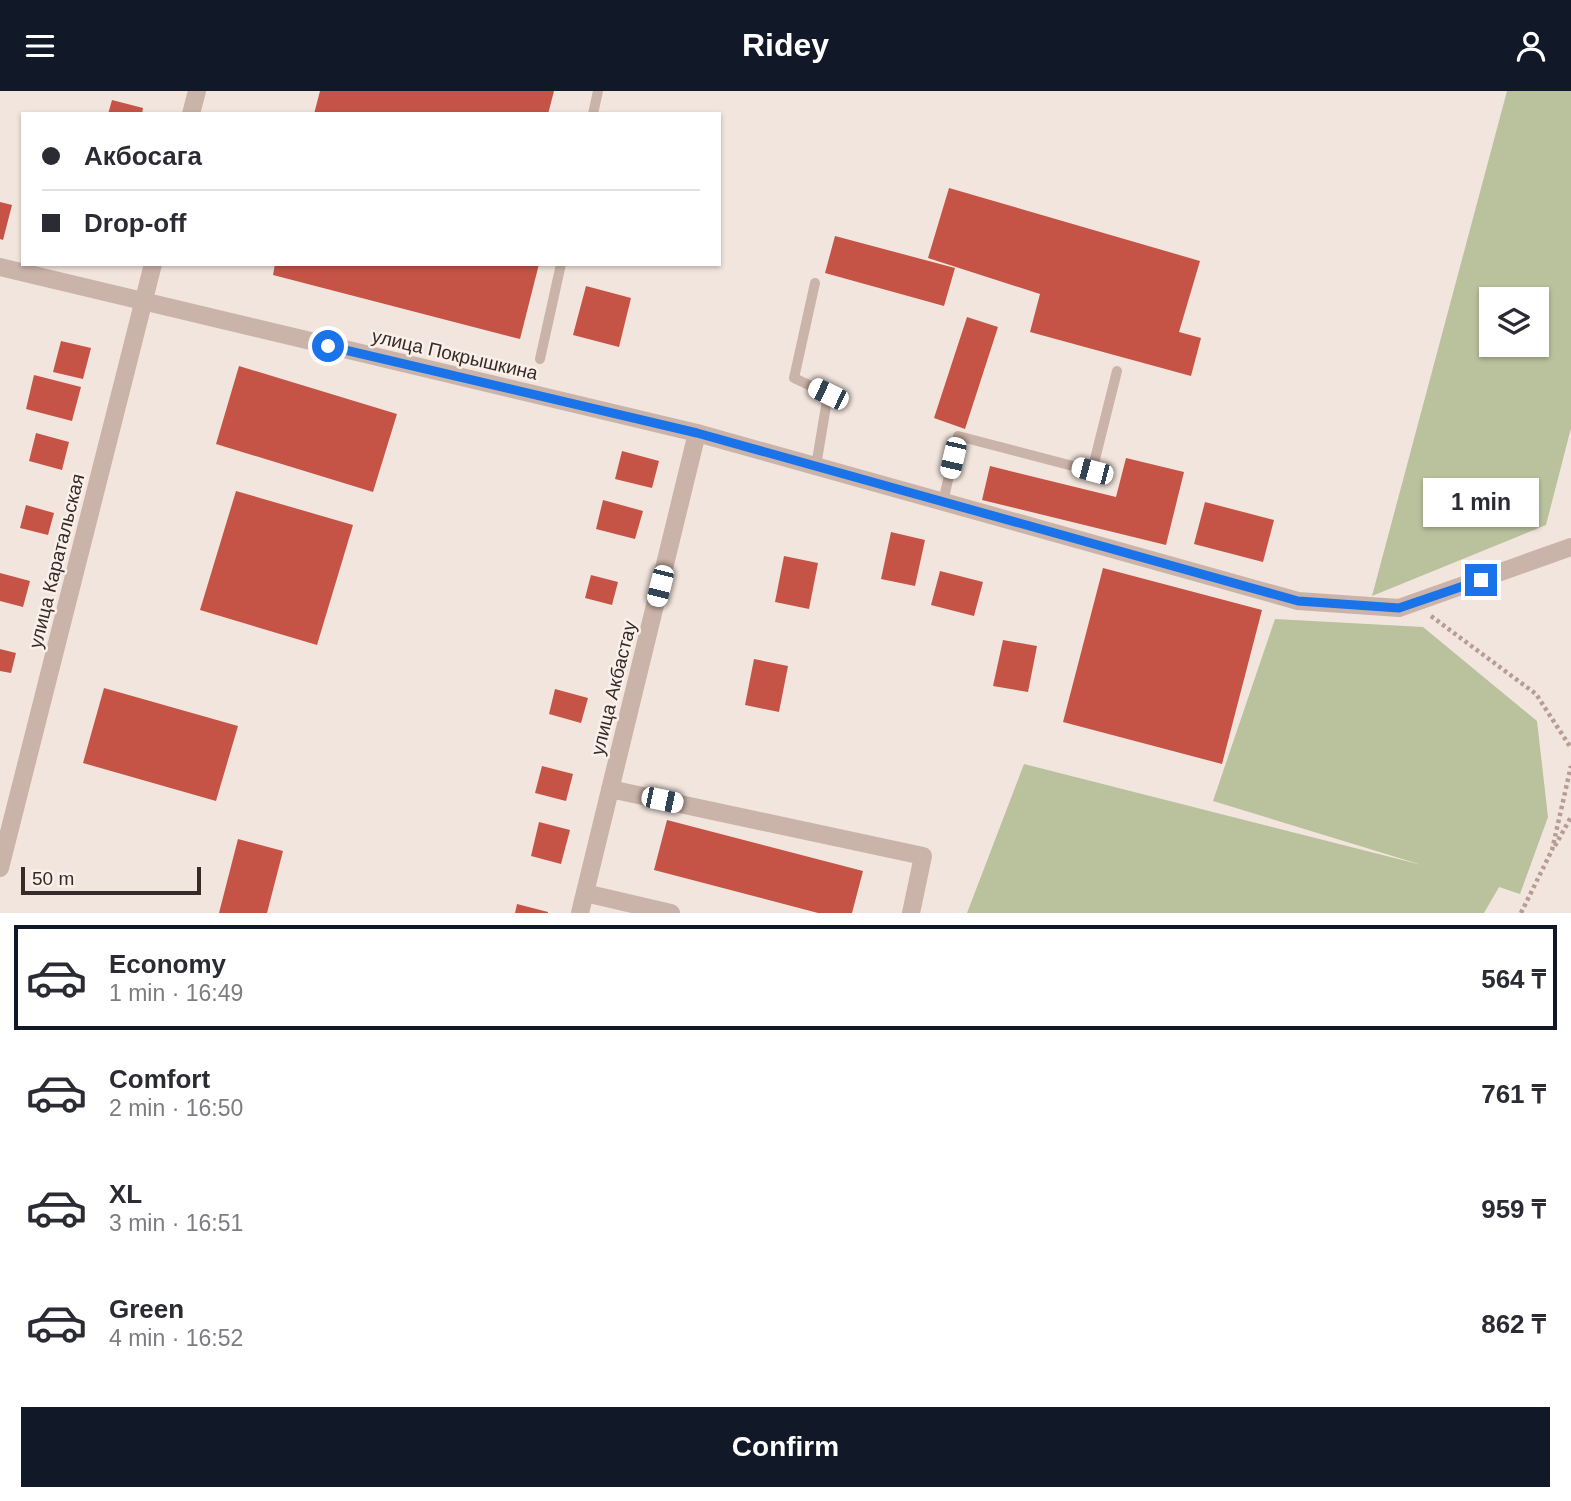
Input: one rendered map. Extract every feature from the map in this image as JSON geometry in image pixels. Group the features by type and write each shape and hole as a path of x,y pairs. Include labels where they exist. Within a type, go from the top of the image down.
{"street":[{"path":"192,112 197,91"},
{"name":"улица Каратальская","path":"0,868 153,266"},
{"name":"улица Покрышкина","path":"0,267 697,433 1298,601 1399,608 1571,547"},
{"name":"улица Акбастау","path":"580,913 697,433"},
{"path":"610,789 923,856 911,913"},
{"path":"585,893 671,913"}],"lane":[{"path":"593,112 598,91"},
{"path":"540,359 561,266"},
{"path":"815,283 794,378 828,394 816,466"},
{"path":"943,502 958,436 1092,471 1117,371"}],"path":[{"path":"1414,603 1536,694 1571,748"},
{"path":"1552,850 1571,766"},
{"path":"1521,913 1571,817"}],"green space":[{"path":"1507,91 1571,91 1571,428 1546,525 1372,596"},
{"path":"1275,619 1423,627 1537,721 1548,817 1520,894 1499,887 1484,913 967,913 1024,764 1422,865 1213,801"}],"building":[{"path":"320,91 554,91 549,112 315,112"},
{"path":"112,100 143,108 142,112 109,112"},
{"path":"949,188 1200,261 1179,332 1201,338 1191,376 1030,332 1040,294 928,258"},
{"path":"0,202 12,205 3,240 0,239"},
{"path":"835,236 955,268 944,306 825,273"},
{"path":"275,266 538,266 520,339 273,275"},
{"path":"586,286 631,298 619,347 573,335"},
{"path":"967,317 998,327 965,429 934,418"},
{"path":"61,341 91,348 83,379 53,372"},
{"path":"239,366 397,414 373,492 216,444"},
{"path":"34,375 81,387 72,421 26,409"},
{"path":"36,433 69,442 62,470 29,461"},
{"path":"622,451 659,461 652,488 615,479"},
{"path":"1126,458 1184,472 1166,545 982,500 990,466 1116,497"},
{"path":"236,491 353,525 317,645 200,610"},
{"path":"603,500 643,511 635,539 596,529"},
{"path":"1205,502 1274,520 1263,562 1194,544"},
{"path":"26,505 54,513 48,535 20,528"},
{"path":"891,532 925,540 915,586 881,579"},
{"path":"784,556 818,563 809,609 775,602"},
{"path":"1103,568 1262,610 1222,764 1063,722"},
{"path":"940,571 983,582 974,616 931,605"},
{"path":"0,573 30,581 23,607 0,601"},
{"path":"591,575 618,582 612,605 585,598"},
{"path":"1003,640 1037,646 1028,692 993,686"},
{"path":"0,649 16,653 11,673 0,671"},
{"path":"754,659 788,666 779,712 745,705"},
{"path":"104,688 238,726 216,801 83,763"},
{"path":"555,689 588,698 581,723 549,714"},
{"path":"542,766 573,774 566,801 535,793"},
{"path":"667,820 863,871 852,913 818,913 654,870"},
{"path":"539,822 570,830 561,864 531,856"},
{"path":"238,839 283,851 267,913 219,913"},
{"path":"517,904 548,912 548,913 515,913"}],"route":[{"path":"328,346 697,433 1298,601 1399,608 1481,580"}]}
